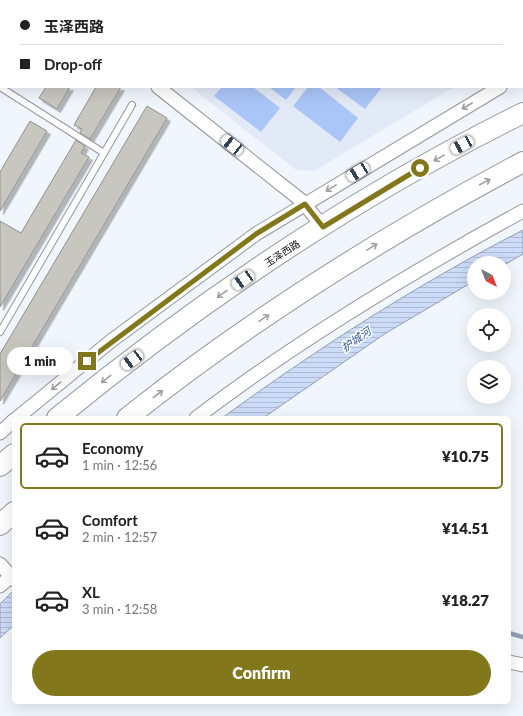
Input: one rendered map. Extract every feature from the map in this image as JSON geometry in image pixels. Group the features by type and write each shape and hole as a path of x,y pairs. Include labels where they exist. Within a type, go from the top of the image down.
{"main road":[{"name":"玉泽西路","path":"60,416 218,297 323,227 406,176 523,113"},
{"path":"130,416 243,333 310,287 428,214 523,162"},
{"path":"0,466 12,456"},
{"path":"0,525 12,514"}],"street":[{"path":"159,88 305,204 323,227"},
{"path":"19,416 105,346 256,234 498,88"},
{"path":"199,416 254,376 344,316 425,267 523,211"},
{"path":"0,432 12,422"},
{"path":"0,564 12,576"},
{"path":"0,586 12,578"},
{"path":"511,662 523,665"}],"lane":[{"path":"2,88 104,153"},
{"path":"1,329 132,105"}],"shaded area":[{"path":"192,88 452,88 314,171 296,170"},
{"path":"221,88 254,88 280,108 261,132 214,96"},
{"path":"270,88 295,88 286,100"},
{"path":"307,88 320,88 358,118 340,142 293,106"},
{"path":"336,88 381,88 365,109"}],"water":[{"path":"523,230 523,254 511,261 511,256 475,256"},
{"name":"护城河","path":"467,260 467,285 386,333 266,416 225,416 332,342 445,272"},
{"path":"12,592 12,627 0,638 0,604"}],"building":[{"path":"45,88 69,88 57,109 39,98"},
{"path":"95,88 120,88 90,139 80,133 82,129 74,125"},
{"path":"147,106 167,118 0,401 0,354"},
{"path":"30,121 47,131 0,211 0,172"},
{"path":"76,140 85,146 81,153 89,157 0,307 0,221 21,233"}],"waterway":[{"path":"511,634 523,637"}],"route":[{"path":"87,361 171,296 256,234 305,204 323,227 420,168"}]}
